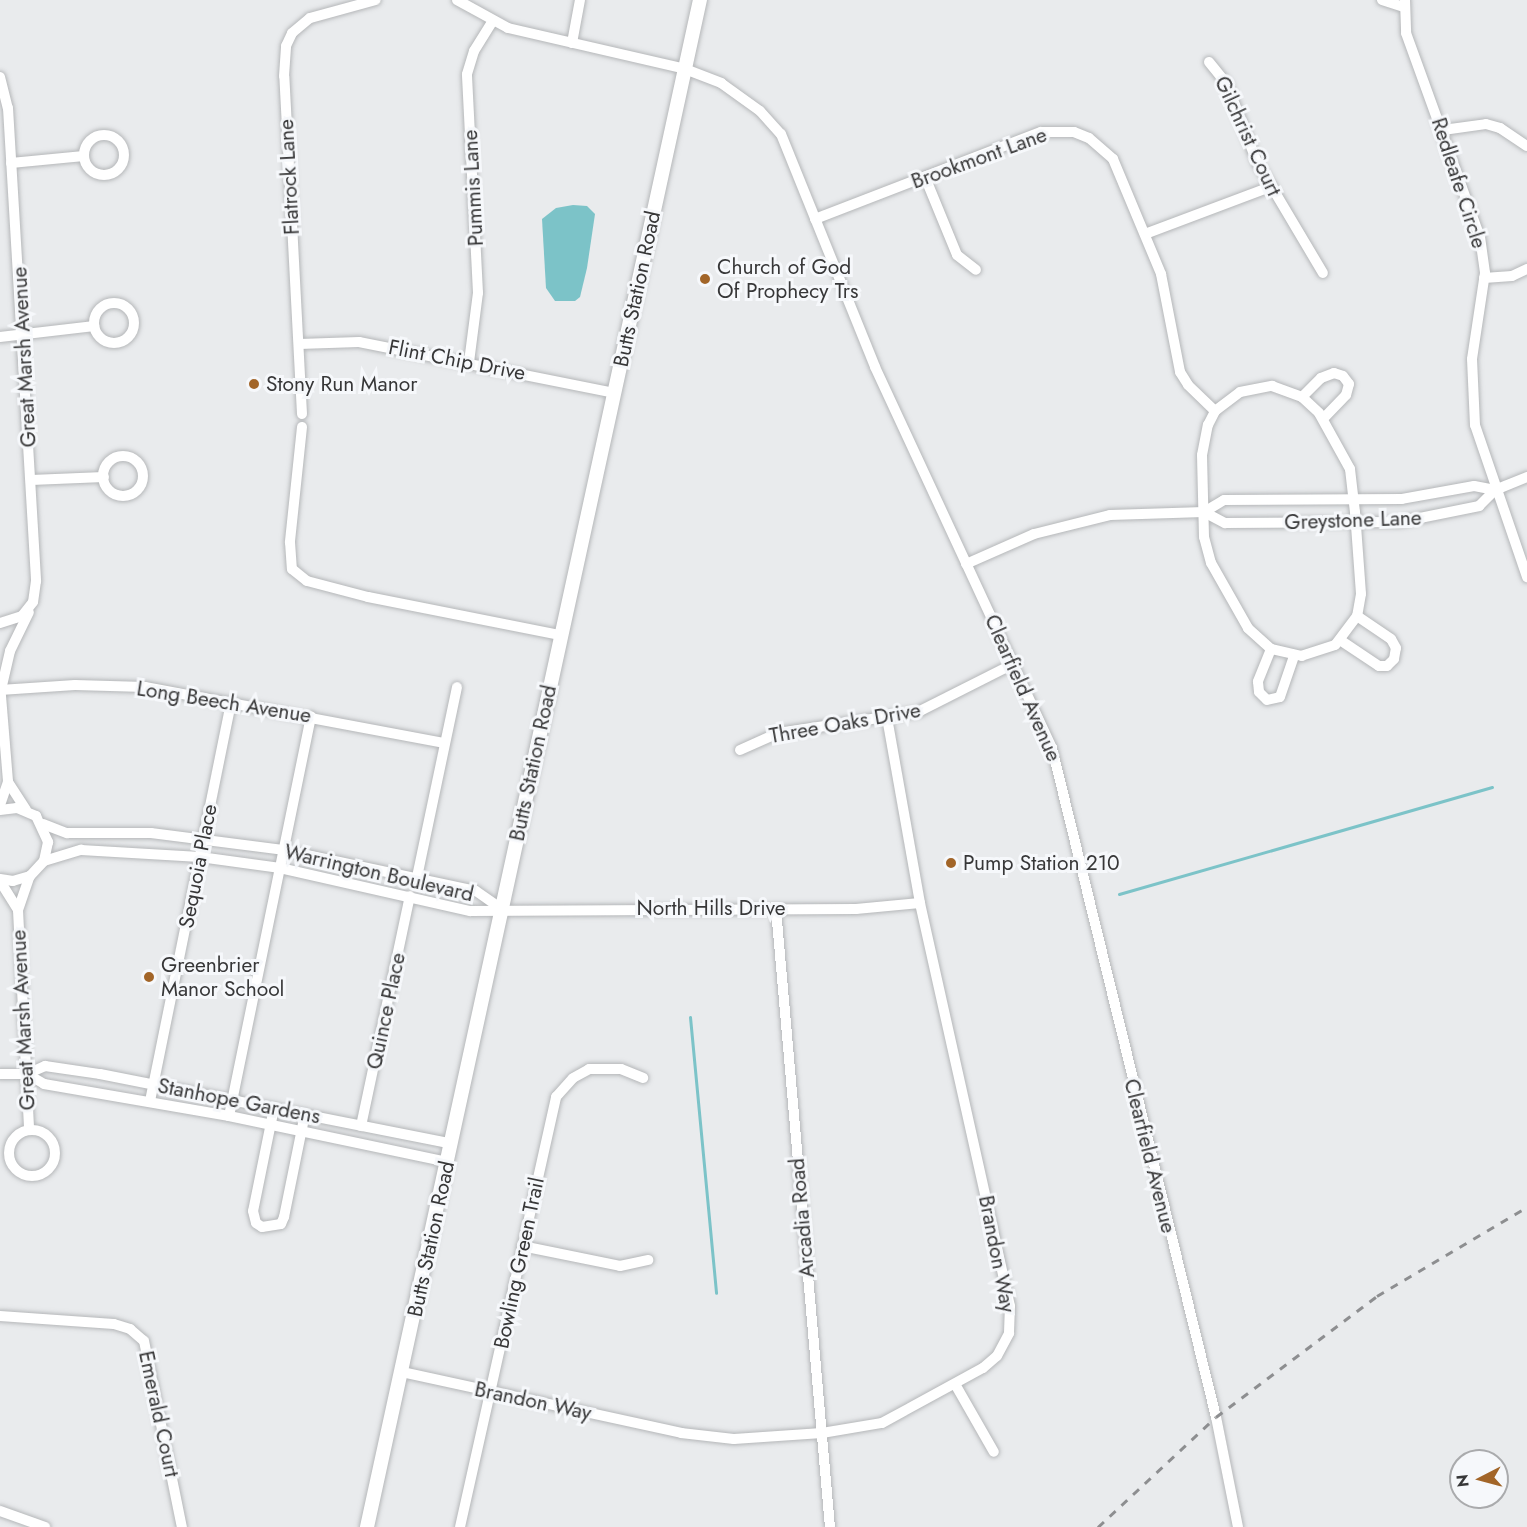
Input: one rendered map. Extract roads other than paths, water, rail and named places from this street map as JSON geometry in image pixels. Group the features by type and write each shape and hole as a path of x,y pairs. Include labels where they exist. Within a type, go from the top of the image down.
{"main road":[{"name":"Butts Station Road","path":"367,1527 700,0"}],"street":[{"name":"Flatrock Lane","path":"302,414 284,76 286,46 292,33 310,18 376,0"},
{"path":"457,0 493,21 572,43 685,69"},
{"path":"572,43 580,0"},
{"path":"1382,0 1404,4"},
{"name":"Redleafe Circle","path":"1404,4 1406,33 1480,237 1484,278 1471,390 1475,425 1495,490 1527,577"},
{"name":"Pummis Lane","path":"469,362 478,293 467,74 474,51 493,21"},
{"name":"Gilchrist Court","path":"1209,62 1227,84 1270,187 1323,273"},
{"name":"Clearfield Avenue","path":"685,69 728,87 774,125 790,153 875,367 966,564 1015,663 1059,771 1128,1070 1216,1417 1238,1527"},
{"name":"Great Marsh Avenue","path":"0,77 8,108 24,334 31,480 33,602 10,651 0,688 8,782 0,805"},
{"path":"1443,130 1486,124 1500,128 1527,146"},
{"name":"Brookmont Lane","path":"815,219 1041,132 1074,132 1102,147 1113,159 1161,274 1180,372 1188,385 1215,411"},
{"path":"11,163 84,156"},
{"path":"925,177 957,255 976,270"},
{"path":"1145,234 1270,187"},
{"path":"1484,278 1512,276 1527,269"},
{"path":"0,337 94,326"},
{"name":"Flint Chip Drive","path":"299,344 359,342 469,362 614,393"},
{"path":"1302,397 1321,378 1334,373 1343,376 1349,384 1346,395 1323,419"},
{"path":"1272,386 1302,397 1323,419 1350,469 1361,594 1358,616 1340,640 1320,652 1294,656 1271,649 1248,628 1211,563 1204,537 1204,440 1215,411 1240,392 1256,387 1272,386"},
{"path":"302,427 290,542 292,569 307,581 368,597 560,635"},
{"path":"31,480 104,477"},
{"name":"Greystone Lane","path":"966,564 1071,523 1149,512 1204,512 1225,523 1356,523 1447,515 1479,506 1495,490 1527,477"},
{"name":"Greystone Lane","path":"1204,512 1224,500 1353,500 1436,495 1474,486 1495,490"},
{"path":"0,623 22,616 33,602"},
{"path":"1340,640 1379,666 1387,666 1394,659 1396,648 1391,639 1358,616"},
{"path":"1271,649 1258,682 1259,692 1267,700 1280,697 1294,656"},
{"name":"Three Oaks Drive","path":"740,750 778,733 918,712 1015,663"},
{"name":"Long Beech Avenue","path":"0,688 75,685 145,687 445,743"},
{"path":"417,877 456,687"},
{"name":"Sequoia Place","path":"150,1101 231,702"},
{"path":"230,1116 310,716"},
{"name":"Brandon Way","path":"402,1372 699,1436 734,1439 822,1433 882,1423 955,1384 997,1356 1009,1333 1012,1319 920,903 887,718"},
{"name":"Great Marsh Avenue","path":"8,782 27,811 43,824"},
{"path":"0,810 27,811"},
{"path":"0,880 13,881 30,876 44,861 48,842 43,824"},
{"name":"Warrington Boulevard","path":"43,824 67,833 204,838 283,850 476,891 502,909"},
{"name":"Warrington Boulevard","path":"44,861 81,850 200,857 280,868 470,911 502,909"},
{"name":"Great Marsh Avenue","path":"29,1130 18,910 30,876"},
{"name":"Great Marsh Avenue","path":"0,880 18,910"},
{"name":"Quince Place","path":"361,1126 410,896"},
{"name":"North Hills Drive","path":"502,909 776,909 920,903"},
{"name":"Arcadia Road","path":"776,909 831,1527"},
{"name":"Stanhope Gardens","path":"0,1074 27,1074 45,1066 154,1083 452,1144"},
{"name":"Bowling Green Trail","path":"460,1527 554,1103 561,1089 582,1072 607,1066 642,1078"},
{"name":"Stanhope Gardens","path":"27,1074 44,1084 230,1116 448,1162"},
{"path":"274,1108 253,1210 256,1223 262,1227 281,1224 284,1217 305,1114"},
{"path":"340,1121 362,1143"},
{"name":"Great Marsh Avenue","path":"29,1130 45,1134 54,1148 52,1164 39,1175 22,1174 15,1169 9,1154 14,1138 29,1130"},
{"path":"522,1246 620,1266 648,1260"},
{"name":"Emerald Court","path":"0,1316 114,1324 130,1329 144,1341 182,1527"},
{"path":"955,1384 994,1452"},
{"path":"0,1511 45,1527"}],"water":[{"path":"573,205 587,206 595,214 587,268 580,297 575,301 555,301 546,288 542,219 556,208"}],"waterway":[{"path":"1119,894 1492,787"},
{"path":"690,1017 716,1293"}],"railway":[{"path":"1098,1527 1216,1417 1377,1296 1527,1207"}],"place":[{"name":"Church of God Of Prophecy Trs","path":"705,279"},
{"name":"Stony Run Manor","path":"254,384"},
{"name":"Pump Station 210","path":"951,863"},
{"name":"Greenbrier Manor School","path":"149,977"}]}
